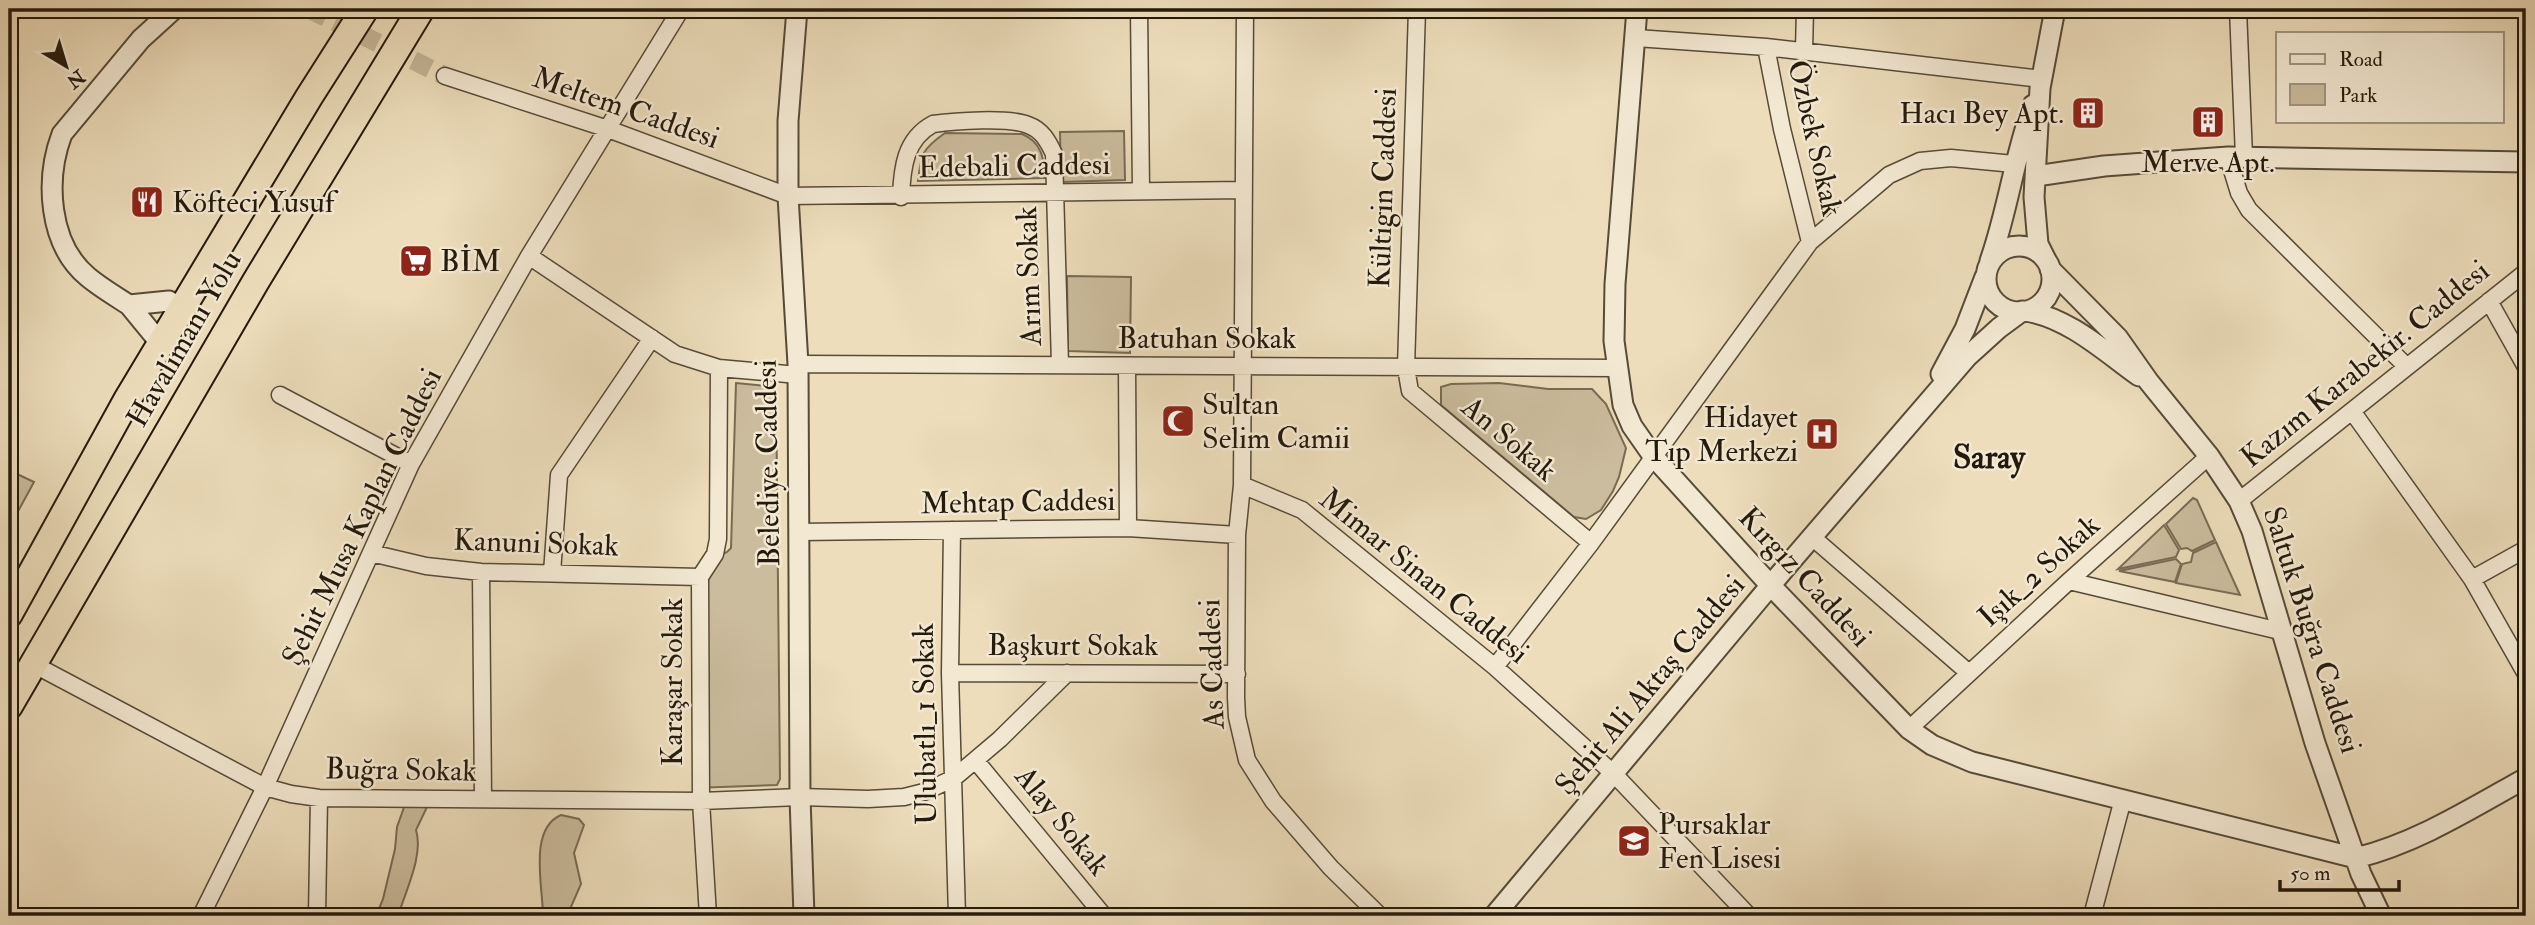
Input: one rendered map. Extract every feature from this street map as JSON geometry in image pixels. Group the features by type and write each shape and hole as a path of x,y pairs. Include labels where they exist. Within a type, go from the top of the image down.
{"highway":[{"name":"Havalimanı Yolu","path":"9,614 181,308 365,9"},
{"name":"Havalimanı Yolu","path":"9,706 256,281 421,9"}],"street":[{"path":"161,344 129,305 87,276 65,249 55,216 52,172 55,152 62,134 141,39 173,9"},
{"name":"Şehit Musa Kaplan Caddesi","path":"201,916 265,787 411,464 529,256 681,9"},
{"name":"Belediye. Caddesi","path":"797,9 788,121 788,196 798,370 800,797 804,916"},
{"path":"1139,9 1141,191"},
{"path":"1242,485 1245,9"},
{"name":"Kültigin Caddesi","path":"1406,368 1417,9"},
{"name":"Kırgız Caddesi","path":"1637,9 1615,284 1614,341 1623,405 1632,426 1653,456 1771,586 1909,729 1932,745 1972,762 2356,858"},
{"path":"1804,51 1805,9"},
{"name":"Şehit Ali Aktaş Caddesi","path":"1494,916 1967,357 1999,328 2044,300 2052,280 2038,244 2036,176 2041,83 2054,9"},
{"path":"2238,9 2236,157 2239,193 2249,210 2407,367"},
{"path":"1636,38 1804,51 2041,83"},
{"name":"Özbek Sokak","path":"1766,47 1782,129 1810,242"},
{"name":"Meltem Caddesi","path":"445,76 608,130 788,196"},
{"name":"Şehit Ali Aktaş Caddesi","path":"1906,427 1951,358 1973,310 1997,240 2020,140 2041,83"},
{"name":"Arım Sokak","path":"901,197 901,172 906,156 923,129 933,124 1013,121 1029,125 1042,133 1054,153 1060,365"},
{"path":"2036,176 2104,166 2236,157 2526,162"},
{"path":"1495,667 1591,543 1810,242 1889,175 1920,161 1951,158 2014,164"},
{"name":"Edebali Caddesi","path":"788,196 901,197 1242,190"},
{"path":"2024,311 2005,309 1991,298 1985,281 1988,268 2001,251 2018,246 2029,247 2038,252 2048,265"},
{"name":"Batuhan Sokak","path":"529,256 675,354 719,368 798,370 1060,365 1616,368"},
{"name":"Saltuk Buğra Caddesi","path":"2048,265 2118,338 2149,382 2209,456 2239,501 2252,531 2284,632 2315,743 2356,858 2381,916"},
{"name":"Kazım Karabekir. Caddesi","path":"2239,501 2526,272"},
{"path":"129,305 169,301 181,308"},
{"path":"2489,301 2526,367"},
{"name":"Saltuk Buğra Caddesi","path":"2024,311 2061,322 2149,382"},
{"path":"552,573 559,475 652,338"},
{"path":"1127,366 1128,528"},
{"name":"Karaşar Sokak","path":"708,916 701,801 700,577 715,554 718,540 719,368"},
{"name":"An Sokak","path":"1406,368 1410,391 1591,543"},
{"path":"279,395 411,464"},
{"path":"2352,411 2472,579 2526,674"},
{"name":"Işık_2 Sokak","path":"1909,729 2068,581 2209,456"},
{"name":"As Caddesi","path":"1242,485 1237,535 1237,716 1247,760 1273,801 1331,868 1380,916"},
{"name":"Mimar Sinan Caddesi","path":"1242,485 1302,510 1495,667 1614,774 1749,916"},
{"name":"Mehtap Caddesi","path":"799,532 1128,528 1237,535"},
{"name":"Ulubatlı_1 Sokak","path":"952,530 950,673 957,916"},
{"path":"1812,537 1969,673"},
{"path":"2472,579 2526,548"},
{"name":"Kanuni Sokak","path":"371,553 416,564 481,572 700,577"},
{"path":"481,572 483,799"},
{"path":"2068,581 2284,632"},
{"name":"Buğra Sokak","path":"33,664 265,787 319,798 701,801 904,797 924,792 954,778 976,761 1067,673"},
{"name":"Başkurt Sokak","path":"950,673 1237,674"},
{"name":"Alay Sokak","path":"976,761 1104,916"},
{"path":"2356,858 2392,847 2443,824 2526,778"},
{"path":"317,916 319,798"},
{"path":"2092,916 2123,799"}],"green space":[{"path":"1124,131 1125,180 1061,182 1060,132"},
{"path":"945,133 1022,134 1029,137 1038,146 1043,158 1045,178 918,181 924,153"},
{"path":"1067,276 1131,277 1130,353 1068,351"},
{"path":"736,383 776,387 780,779 777,785 694,788 704,563 731,548"},
{"path":"1499,383 1548,389 1592,389 1606,404 1626,448 1619,477 1601,510 1586,519 1574,517 1441,405 1441,387 1451,384"},
{"path":"17,474 34,482 9,528 9,482"},
{"path":"2193,498 2197,500 2215,540 2192,551 2181,549 2166,524"},
{"path":"2164,525 2179,550 2176,557 2118,569"},
{"path":"2216,542 2240,595 2176,583 2182,564 2191,562 2193,553"},
{"path":"2176,559 2181,564 2175,582 2119,571"},
{"path":"407,799 428,805 416,830 416,862 398,916 376,916 395,849 397,827"},
{"path":"561,815 579,819 584,825 574,853 581,884 567,916 543,916 541,845 551,822"}],"tunnel":[{"path":"309,9 445,76"}],"place":[{"name":"Hacı Bey Apt.","path":"2088,113"},
{"name":"Merve Apt.","path":"2208,122"},
{"name":"Köfteci Yusuf","path":"147,202"},
{"name":"BİM","path":"416,261"},
{"name":"Sultan Selim Camii","path":"1178,421"},
{"name":"Hidayet Tıp Merkezi","path":"1822,434"},
{"name":"Pursaklar Fen Lisesi","path":"1634,841"}],"district":[{"name":"Saray","path":"1989,457"}]}
